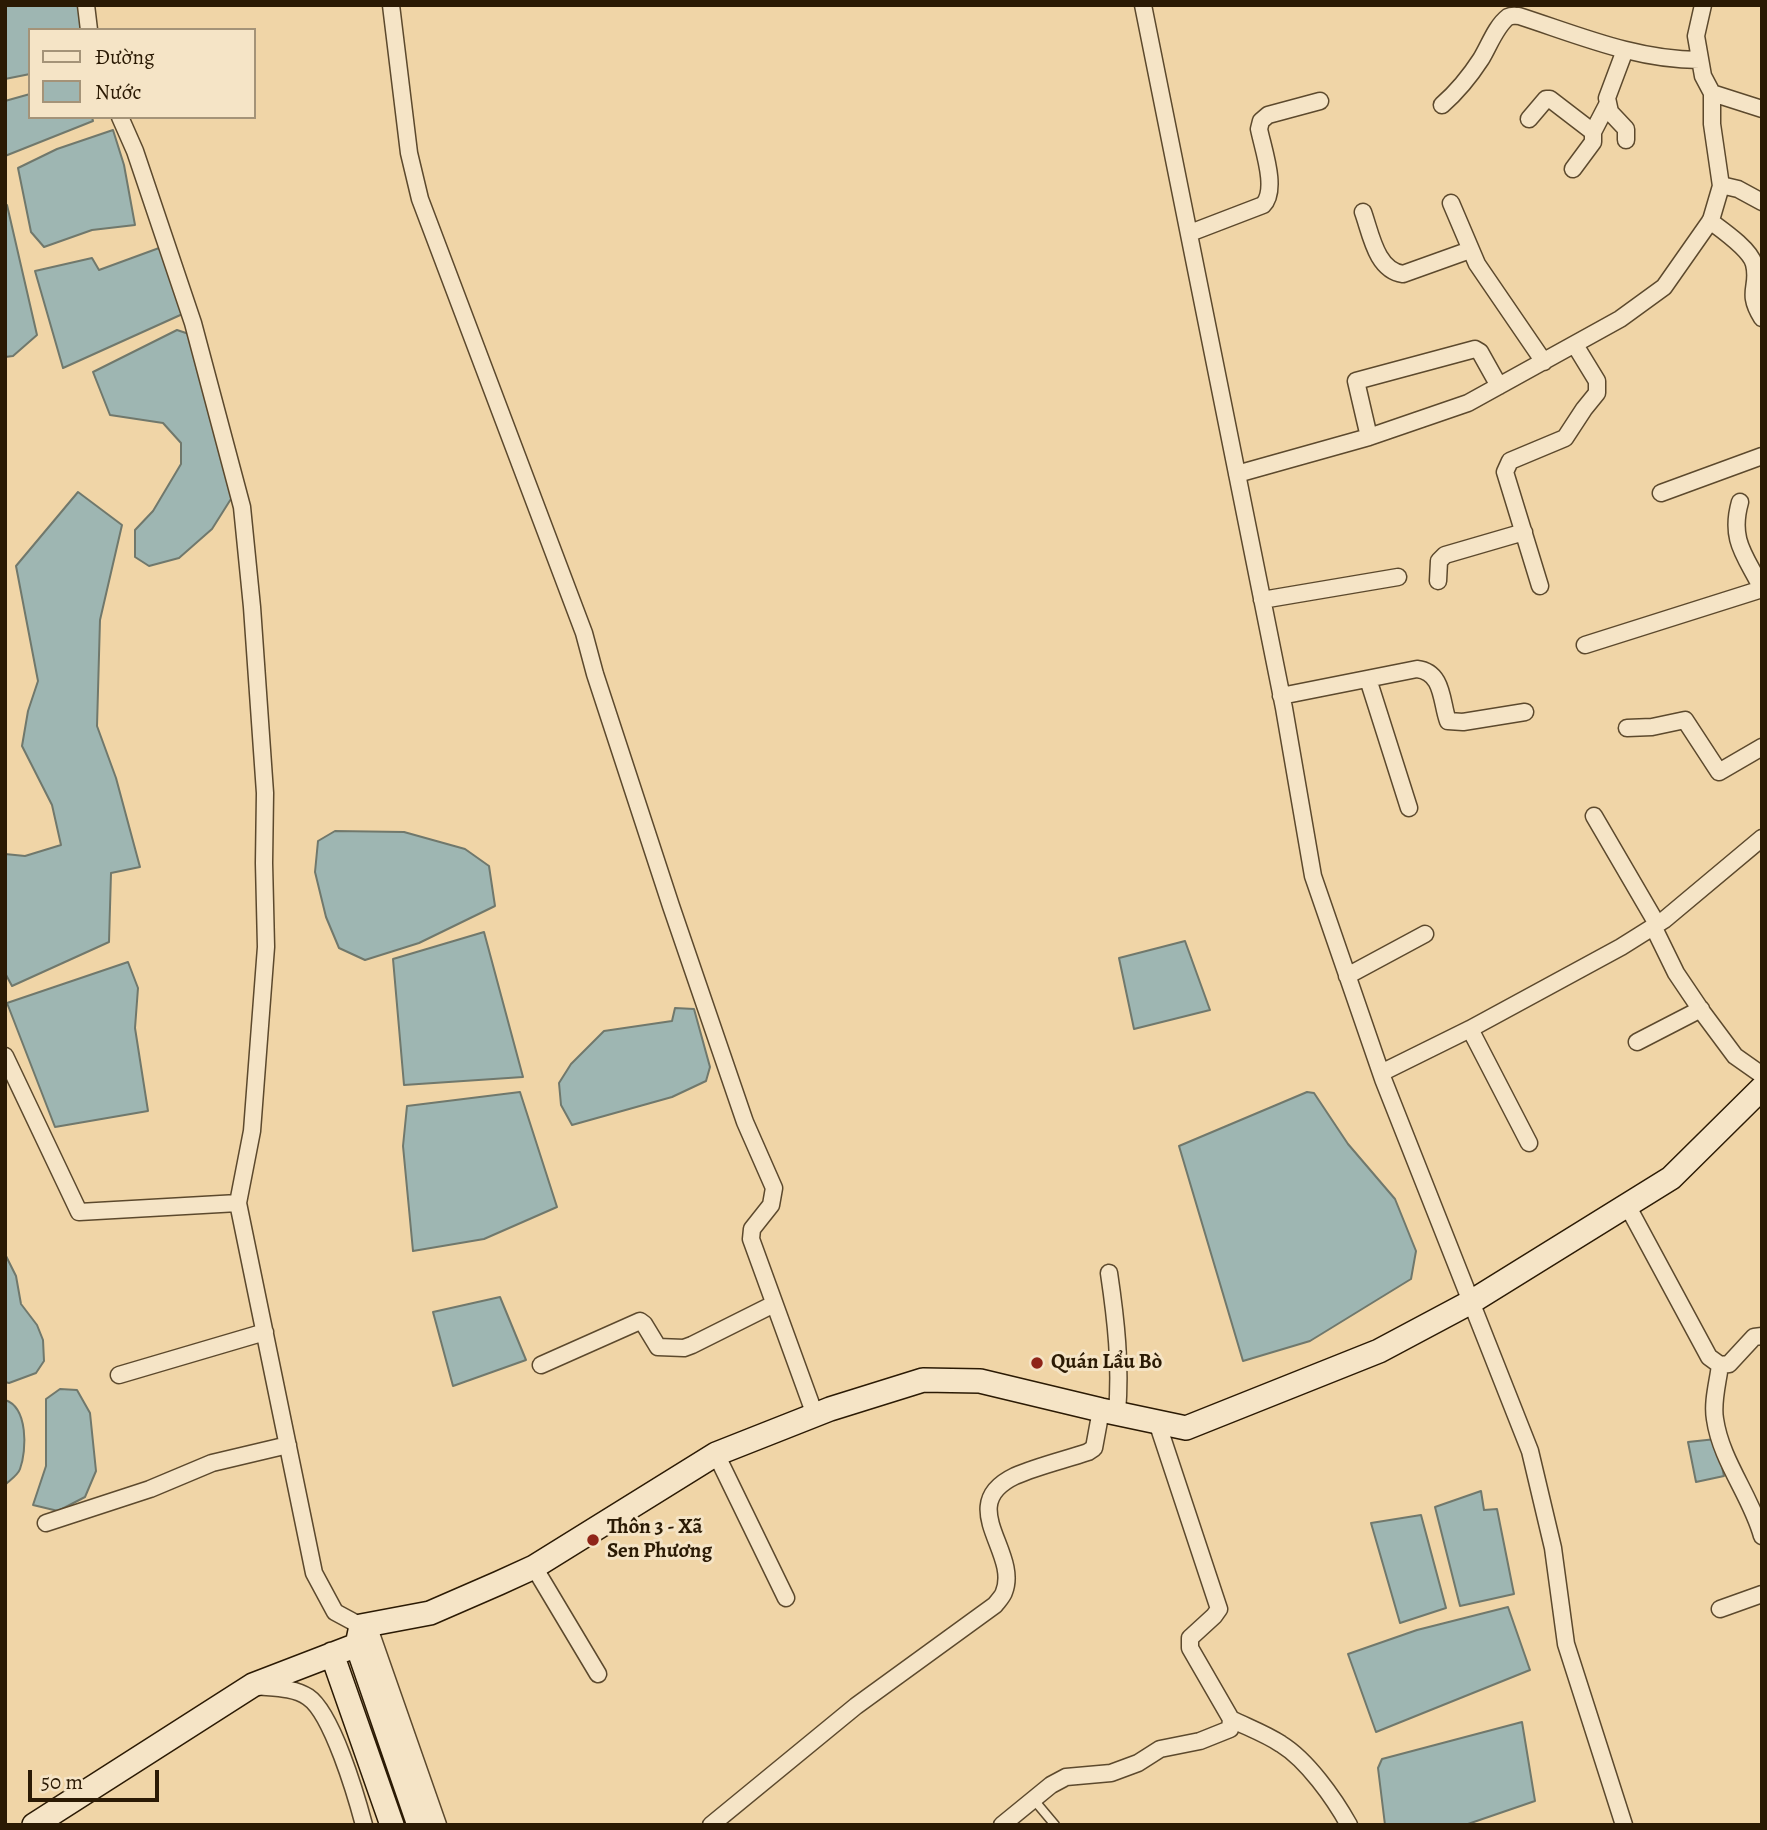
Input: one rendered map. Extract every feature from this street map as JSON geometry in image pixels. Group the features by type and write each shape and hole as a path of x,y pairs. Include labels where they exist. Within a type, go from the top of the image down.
{"street":[{"path":"86,5 89,28"},
{"path":"391,5 409,153 420,199 584,633 671,906 745,1122 774,1188 771,1205 750,1233 814,1415"},
{"path":"1143,5 1281,696 1312,876 1381,1073 1530,1451 1553,1548 1566,1644 1624,1825"},
{"path":"1237,474 1368,437 1468,403 1620,319 1664,287 1710,221 1721,185 1712,124 1712,93 1703,76 1696,36 1703,5"},
{"path":"1442,104 1459,90 1508,17 1513,16 1625,50 1674,60 1699,60"},
{"path":"1625,50 1607,105 1610,112 1624,125 1626,140"},
{"path":"1712,93 1762,109"},
{"path":"1529,119 1546,99 1550,99 1593,132"},
{"path":"1190,233 1264,205 1269,199 1271,188 1259,129 1261,121 1268,115 1320,101"},
{"path":"1573,169 1593,142 1593,132 1607,105"},
{"path":"121,119 135,150 192,323 242,507 265,793 266,947 252,1131 238,1203 314,1573 335,1612 362,1632 438,1825"},
{"path":"1721,185 1738,189 1762,202"},
{"path":"1451,203 1470,250 1544,362"},
{"path":"1363,212 1384,266 1394,272 1403,274 1470,250"},
{"path":"1710,221 1736,242 1752,260 1755,266 1752,300 1762,318"},
{"path":"1540,586 1506,467 1519,456 1565,438 1597,393 1597,381 1575,345"},
{"path":"1368,437 1356,381 1475,349 1480,352 1499,386"},
{"path":"1661,493 1762,456"},
{"path":"1585,645 1762,589 1737,539 1735,521 1740,502"},
{"path":"1438,582 1439,561 1445,555 1524,532"},
{"path":"1262,600 1398,577"},
{"path":"1281,696 1417,669 1425,670 1444,694 1446,718 1453,723 1525,712"},
{"path":"1368,679 1409,808"},
{"path":"1627,728 1652,727 1685,720 1719,772 1762,747"},
{"path":"1594,816 1655,925 1676,973 1735,1056 1762,1076"},
{"path":"1381,1073 1470,1029 1621,947 1655,925 1715,879 1762,838"},
{"path":"1347,976 1425,934"},
{"path":"1637,1042 1701,1009"},
{"path":"1470,1029 1529,1143"},
{"path":"5,1056 79,1212 238,1203"},
{"path":"34,1825 253,1685 332,1654 362,1632 430,1613 534,1567 716,1454 814,1415 923,1380 980,1381 1186,1428 1379,1351 1471,1302 1671,1178 1762,1088"},
{"path":"1627,1205 1709,1357 1720,1364 1729,1364 1754,1337 1762,1336"},
{"path":"711,1825 856,1706 995,1605 1004,1591 1007,1575 988,1511 989,1500 1014,1477 1094,1448 1119,1383 1118,1334 1109,1273"},
{"path":"541,1366 640,1321 658,1347 684,1348 774,1304"},
{"path":"119,1374 265,1332"},
{"path":"1720,1364 1714,1409 1715,1422 1721,1443 1751,1502 1762,1536"},
{"path":"1157,1422 1219,1609 1190,1638 1189,1648 1231,1719 1281,1744 1296,1757 1338,1804 1349,1825"},
{"path":"46,1523 150,1489 212,1463 288,1445"},
{"path":"716,1454 786,1598"},
{"path":"534,1567 598,1674"},
{"path":"1720,1609 1762,1594"},
{"path":"362,1632 419,1825"},
{"path":"332,1654 392,1825"},
{"path":"253,1685 290,1690 310,1699 324,1717 336,1743 364,1825"},
{"path":"1002,1825 1051,1785 1066,1777 1111,1773 1160,1749 1200,1741 1222,1733 1230,1729 1231,1719"}],"lane":[{"path":"1034,1800 1055,1825"}],"water":[{"path":"5,5 81,5 86,28 28,28 28,74 5,79"},
{"path":"28,95 28,119 93,121 5,156 5,101"},
{"path":"113,130 124,165 135,225 92,230 44,247 31,232 18,168 57,149"},
{"path":"5,205 37,335 13,356 5,357"},
{"path":"170,244 187,312 63,368 35,271 92,258 99,270"},
{"path":"177,330 189,334 236,491 212,529 179,558 149,566 135,557 135,530 153,511 181,464 181,443 163,423 110,415 93,372"},
{"path":"78,492 122,525 100,620 97,726 116,778 140,867 111,873 109,942 12,986 5,973 5,854 25,856 61,845 52,805 22,746 28,711 38,681 16,566"},
{"path":"335,831 404,832 465,849 489,866 495,906 419,943 365,960 339,948 326,917 315,872 318,841"},
{"path":"484,932 523,1077 404,1085 393,959"},
{"path":"1185,941 1210,1010 1134,1029 1119,958"},
{"path":"128,962 138,988 135,1028 148,1111 55,1127 7,1003"},
{"path":"675,1008 694,1009 710,1067 706,1081 672,1097 572,1125 561,1105 559,1083 571,1064 604,1031 672,1021"},
{"path":"520,1092 557,1207 484,1239 413,1251 403,1146 407,1106"},
{"path":"1307,1092 1314,1093 1348,1144 1395,1199 1416,1251 1411,1279 1310,1341 1243,1361 1179,1146"},
{"path":"5,1229 6,1256 16,1276 21,1304 37,1325 43,1340 44,1361 36,1373 9,1383 5,1382"},
{"path":"500,1297 526,1360 453,1386 433,1312"},
{"path":"60,1389 77,1390 90,1413 96,1471 85,1497 58,1511 33,1505 46,1466 46,1399"},
{"path":"5,1400 13,1404 22,1420 24,1451 20,1469 5,1485"},
{"path":"1716,1439 1724,1476 1696,1482 1688,1442"},
{"path":"1481,1491 1484,1510 1497,1509 1514,1594 1460,1606 1435,1507"},
{"path":"1421,1515 1446,1608 1400,1623 1371,1523"},
{"path":"1508,1607 1530,1670 1376,1732 1348,1654 1417,1630"},
{"path":"1522,1722 1535,1801 1465,1825 1385,1825 1378,1768 1382,1759"}],"place":[{"name":"Quán Lẩu Bò","path":"1037,1363"},
{"name":"Thôn 3 - Xã Sen Phương","path":"593,1540"}]}
